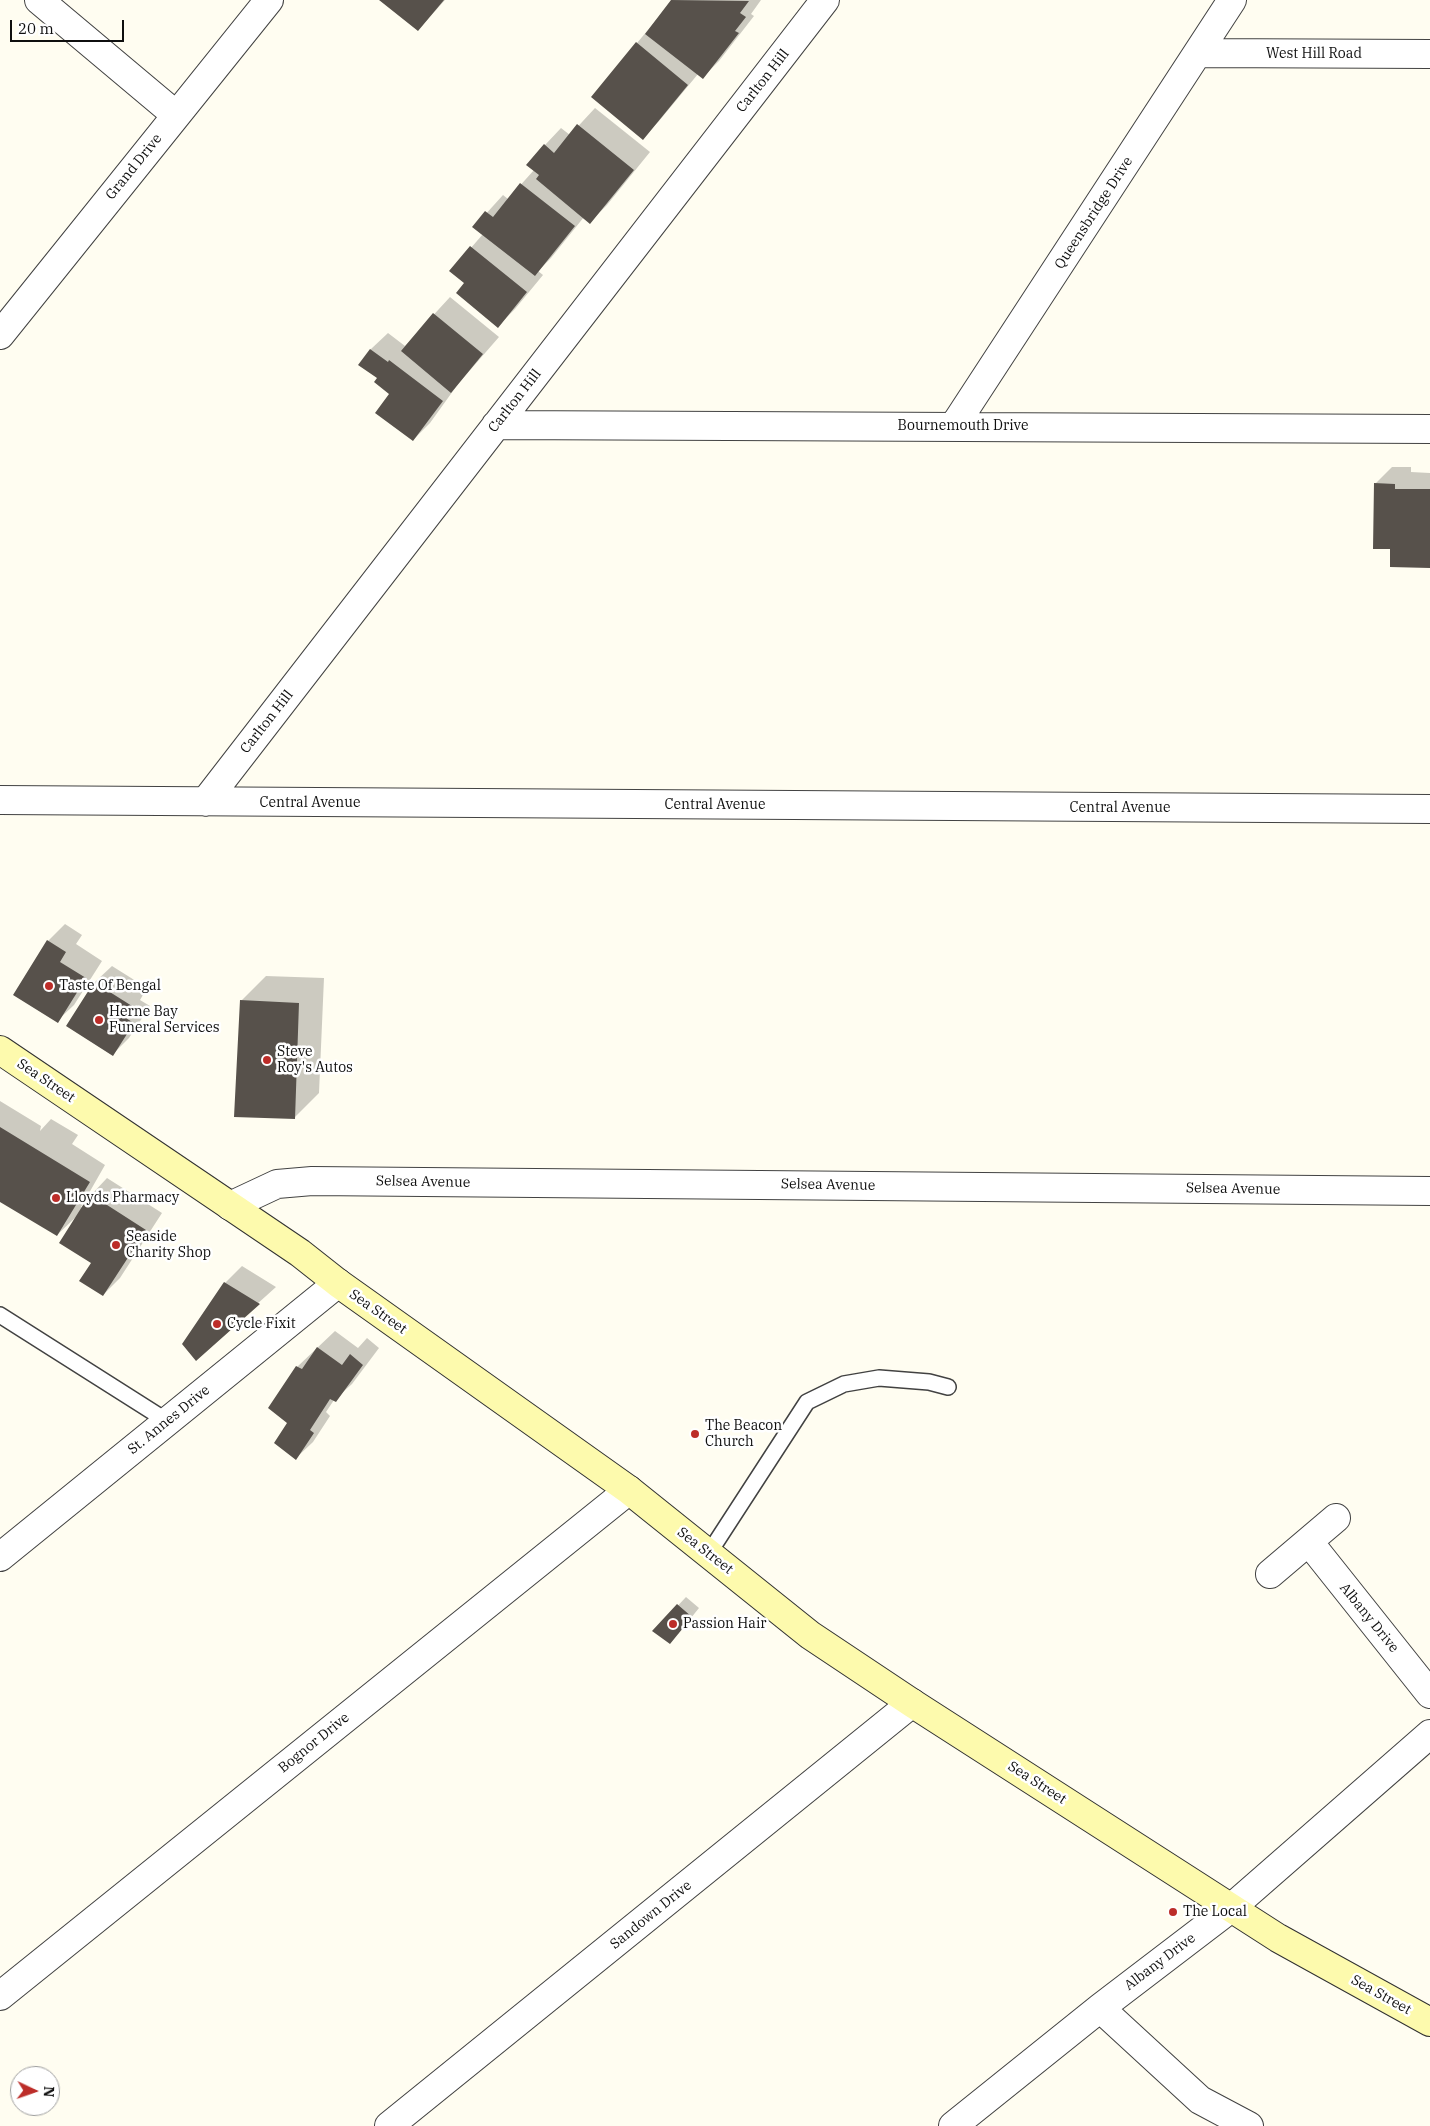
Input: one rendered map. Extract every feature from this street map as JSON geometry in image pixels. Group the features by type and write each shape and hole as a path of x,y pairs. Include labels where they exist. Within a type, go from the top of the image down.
{"main road":[{"name":"Sea Street","path":"0,1050 300,1254 629,1490 810,1634 912,1703 1278,1938 1430,2022"}],"street":[{"path":"39,0 176,115"},
{"name":"Grand Drive","path":"0,335 269,0"},
{"name":"Carlton Hill","path":"205,802 825,0"},
{"name":"Queensbridge Drive","path":"954,426 1232,0"},
{"name":"West Hill Road","path":"1199,53 1430,54"},
{"name":"Bournemouth Drive","path":"496,425 1430,429"},
{"name":"Central Avenue","path":"0,800 1430,810"},
{"name":"Selsea Avenue","path":"230,1206 277,1184 312,1181 1430,1190"},
{"name":"St. Annes Drive","path":"0,1556 338,1283"},
{"name":"Bognor Drive","path":"0,1996 629,1490"},
{"path":"1270,1574 1336,1518"},
{"name":"Albany Drive","path":"1309,1542 1430,1694"},
{"name":"Sandown Drive","path":"389,2126 912,1703"},
{"name":"Albany Drive","path":"953,2126 1100,2008 1232,1908 1430,1734"},
{"path":"1100,2008 1200,2100 1250,2126"}],"lane":[{"path":"0,1315 167,1421"},
{"path":"709,1554 807,1402 844,1384 879,1378 929,1382 948,1387"}],"building":[{"path":"379,0 444,0 418,31"},
{"path":"671,0 749,1 740,13 746,17 735,31 739,33 703,79 645,34"},
{"path":"636,42 688,85 643,140 591,97"},
{"path":"577,124 634,170 590,224 536,179 539,175 526,165 544,144 554,153"},
{"path":"520,183 575,226 535,276 472,227 485,211 493,217"},
{"path":"470,246 527,292 498,328 456,293 464,283 449,271"},
{"path":"433,313 483,354 451,393 401,351"},
{"path":"370,349 388,362 389,360 443,401 413,441 375,413 389,394 374,382 377,378 358,365"},
{"path":"1374,483 1395,484 1395,489 1430,489 1430,568 1390,567 1390,549 1373,549"},
{"name":"Taste Of Bengal","path":"47,940 66,952 60,962 86,978 58,1023 13,995"},
{"name":"Herne Bay Funeral Services","path":"94,982 132,1006 124,1017 134,1023 113,1056 66,1026"},
{"name":"Steve Roy's Autos","path":"240,1000 299,1003 295,1119 234,1117"},
{"path":"0,1127 90,1182 57,1236 0,1202"},
{"path":"90,1194 146,1230 103,1296 79,1281 91,1263 59,1243"},
{"name":"Cycle Fixit","path":"224,1282 260,1304 196,1361 182,1344"},
{"path":"317,1347 342,1365 350,1354 363,1365 336,1402 330,1399 310,1430 314,1433 296,1460 274,1443 287,1423 268,1408 296,1366 302,1369"},
{"name":"Passion Hair","path":"677,1604 692,1617 670,1644 652,1631"}],"place":[{"name":"Taste Of Bengal","path":"49,986"},
{"name":"Herne Bay Funeral Services","path":"99,1020"},
{"name":"Steve Roy's Autos","path":"267,1060"},
{"name":"Lloyds Pharmacy","path":"56,1198"},
{"name":"Seaside Charity Shop","path":"116,1245"},
{"name":"Cycle Fixit","path":"217,1324"},
{"name":"The Beacon Church","path":"695,1434"},
{"name":"Passion Hair","path":"673,1624"},
{"name":"The Local","path":"1173,1912"}]}
